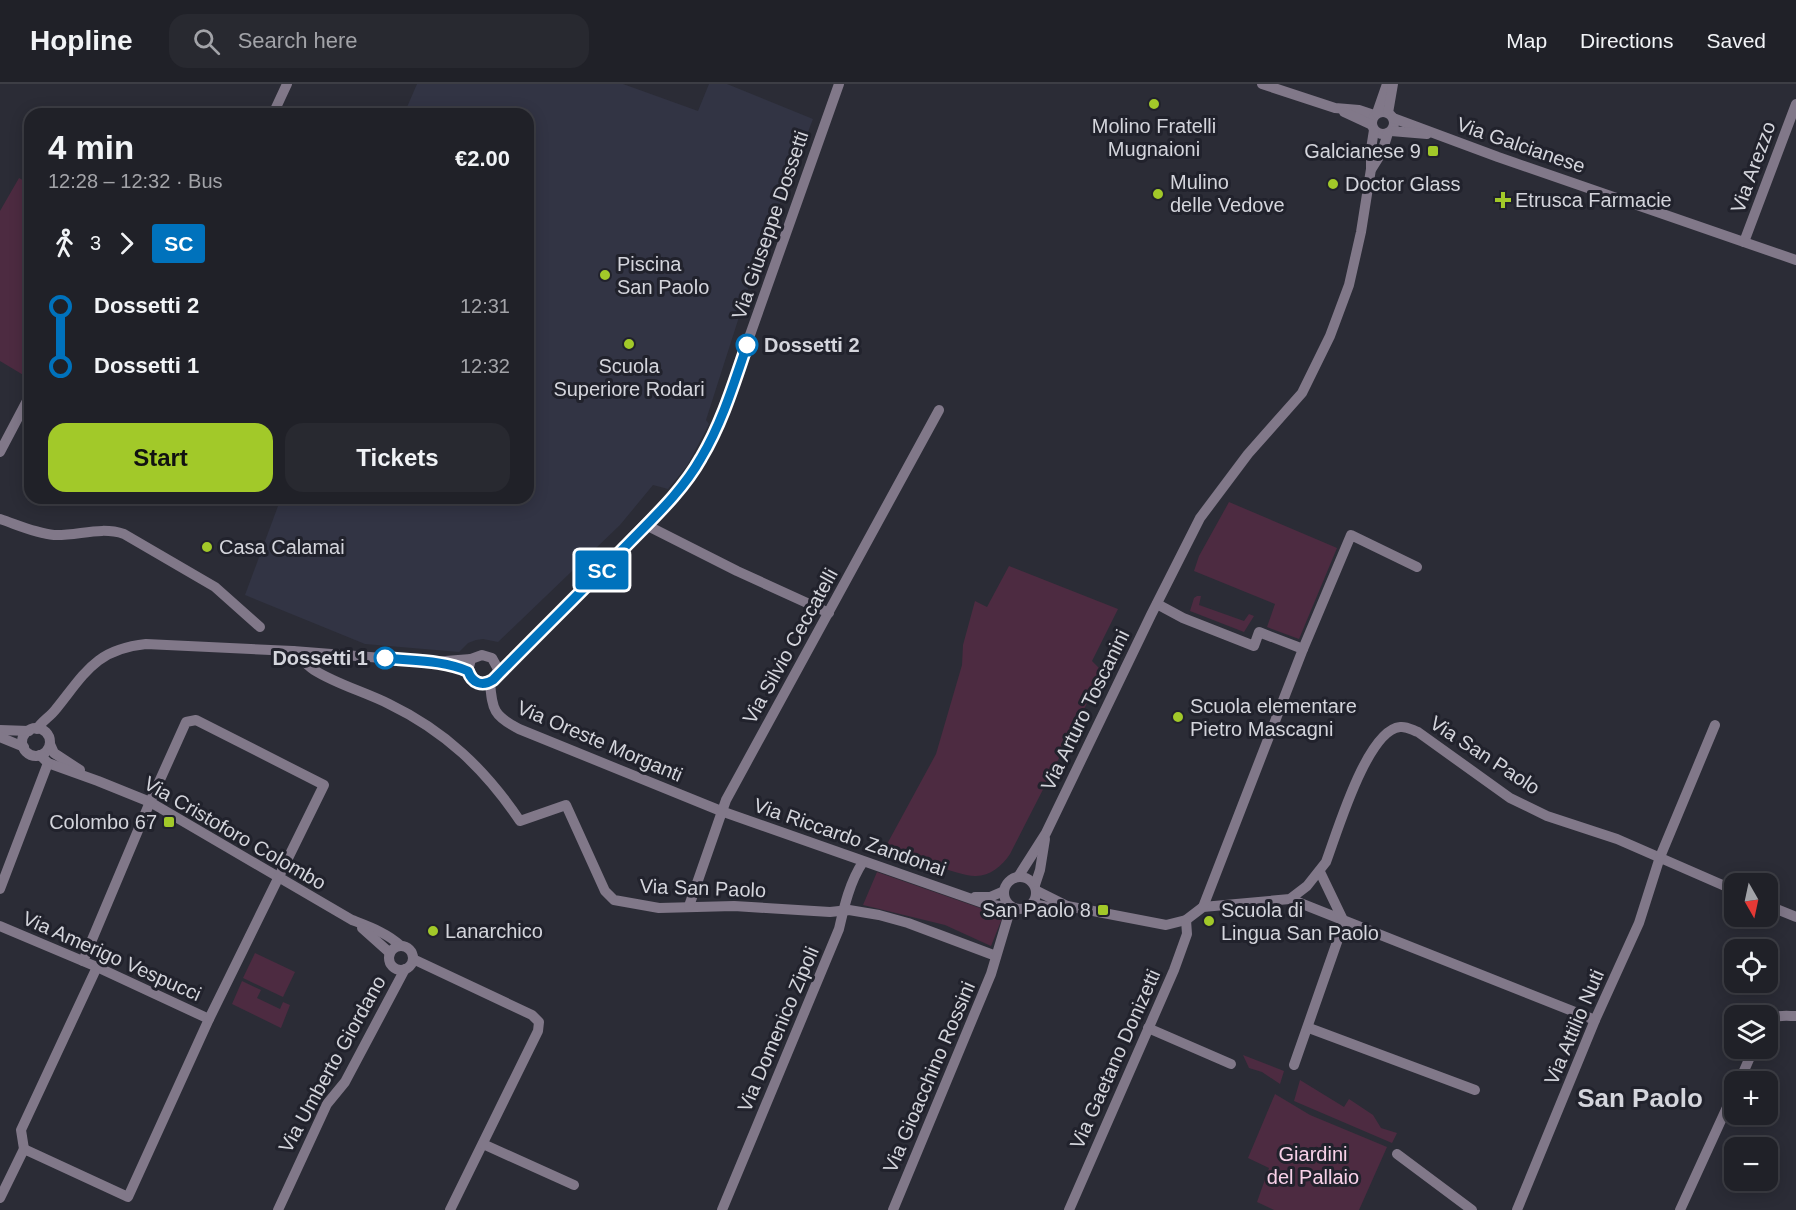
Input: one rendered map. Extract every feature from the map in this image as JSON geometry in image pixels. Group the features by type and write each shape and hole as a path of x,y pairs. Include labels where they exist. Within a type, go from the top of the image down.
{"street":[{"path":"276,108 287,84"},
{"name":"Via Giuseppe Dossetti","path":"493,680 646,525 693,472 723,411 840,84"},
{"name":"Via Galcianese","path":"1262,84 1335,108 1439,135 1796,260"},
{"path":"1380,119 1388,84"},
{"path":"1371,169 1371,149 1393,84"},
{"name":"Via Arezzo","path":"1744,242 1796,104"},
{"path":"1371,169 1382,152 1394,124 1380,119"},
{"name":"Via Galcianese","path":"1380,119 1381,134 1389,132 1439,135"},
{"name":"Via Arturo Toscanini","path":"1018,877 1046,833 1200,518 1248,454 1302,393 1330,336 1351,278 1371,169"},
{"path":"0,452 24,406"},
{"name":"Via Silvio Ceccatelli","path":"689,906 721,811 939,410"},
{"path":"0,519 43,534 67,535 102,530 112,530 123,534 215,587 260,627"},
{"path":"646,525 829,613"},
{"path":"1067,906 1058,909 1033,904 1024,909 1010,906 1004,898 1004,891 1008,882 1018,877 1030,880 1036,888 1067,906 1166,925 1186,921 1203,907 1351,535 1417,567"},
{"path":"1157,604 1183,618 1254,646 1259,633 1304,649"},
{"path":"24,747 24,736 51,715 77,682 101,658 129,646 146,644 293,651 433,662 462,662 482,655 492,658 514,657"},
{"name":"Via San Paolo","path":"293,651 313,669 426,723 455,746 501,792 520,821 566,805 610,898 659,908 734,906 830,912 843,910 879,915 908,923 996,956"},
{"path":"471,659 468,671 470,676 476,682 485,684 493,680 498,669 492,658"},
{"path":"433,662 468,671"},
{"name":"Via Oreste Morganti","path":"493,680 493,707 504,721 721,811"},
{"path":"0,889 44,759 49,740 51,715"},
{"path":"24,1149 128,1197 209,1019 324,785 196,720 185,724 83,961"},
{"path":"1660,857 1715,725"},
{"name":"Via San Paolo","path":"1290,899 1320,872 1326,862 1363,765 1373,747 1398,727 1407,727 1418,732 1510,798 1547,816 1617,839 1724,886"},
{"path":"0,730 33,730"},
{"name":"Via Cristoforo Colombo","path":"33,730 41,730 49,740 54,753 99,781"},
{"name":"Via Cristoforo Colombo","path":"0,737 24,747 28,754 150,802 279,879 352,920 377,930 401,946"},
{"name":"Via Riccardo Zandonai","path":"721,811 983,903 1010,906"},
{"name":"Via Arturo Toscanini","path":"1036,888 1046,833"},
{"name":"Via Attilio Nuti","path":"1517,1210 1639,923 1660,857"},
{"name":"Via Domenico Zipoli","path":"722,1210 839,929 843,910 858,870 864,862"},
{"path":"1294,1065 1309,1028 1344,922 1320,872"},
{"path":"1033,904 1036,888"},
{"name":"Via Riccardo Zandonai","path":"968,897 990,897 1004,891"},
{"path":"1203,907 1290,899 1596,1020"},
{"path":"996,956 1010,906"},
{"path":"1778,910 1796,917"},
{"name":"Via Cristoforo Colombo","path":"352,920 390,953"},
{"name":"Via Gaetano Donizetti","path":"1069,1210 1174,970 1187,934 1186,921"},
{"name":"Via Amerigo Vespucci","path":"0,926 97,967 209,1019"},
{"path":"401,946 410,950 413,959 410,965 400,970 389,960 390,953 396,947 401,946"},
{"name":"Via Gioacchino Rossini","path":"893,1210 991,974 996,956"},
{"path":"413,959 532,1015 539,1022 538,1031 450,1210"},
{"path":"0,1198 24,1149 21,1130 97,967"},
{"name":"Via Umberto Giordano","path":"278,1210 327,1104 345,1082 405,969"},
{"path":"1778,1016 1796,1016"},
{"path":"1148,1028 1231,1064"},
{"path":"1309,1028 1475,1090"},
{"path":"1680,1210 1724,1114"},
{"path":"483,1144 574,1185"},
{"path":"1397,1154 1472,1210"}],"shaded area":[{"name":"Scuola Superiore Rodari","path":"417,84 623,84 698,111 709,84 727,84 813,119 755,267 706,420 709,424 687,466 668,489 653,485 620,525 498,642 476,640 468,643 459,652 365,644 245,595 279,504 534,504 534,108 407,108"}],"green space":[{"path":"19,178 24,181 24,375 0,361 0,211"},
{"path":"1229,502 1337,548 1299,639 1267,627 1275,604 1194,571 1199,556"},
{"path":"1009,566 1118,609 1092,661 1103,672 1010,854 991,872 976,876 945,869 886,846 936,754 962,665 963,645 975,601 987,607"},
{"path":"1201,596 1199,605 1244,621 1249,614 1254,616 1244,632 1190,611 1194,598"},
{"path":"877,872 1003,916 991,946 945,925 863,905"},
{"path":"255,953 295,972 283,997 243,978"},
{"path":"242,981 261,990 257,998 280,1009 283,1002 290,1005 281,1028 232,1004"},
{"path":"1243,1055 1284,1071 1280,1084 1262,1072 1249,1068"},
{"path":"1300,1080 1344,1107 1349,1099 1373,1115 1381,1128 1397,1133 1392,1143 1294,1101"},
{"name":"Giardini del Pallaio","path":"1275,1094 1310,1115 1387,1147 1359,1210 1274,1210 1257,1202 1269,1168 1248,1158"}],"bus line":[{"name":"SC","path":"385,658 433,662 460,668 468,671 473,680 480,684 493,680 631,541 693,472 702,458 723,411 747,345"}],"place":[{"name":"Molino Fratelli Mugnaioni","path":"1154,104"},
{"name":"Galcianese 9","path":"1433,151"},
{"name":"Doctor Glass","path":"1333,184"},
{"name":"Mulino delle Vedove","path":"1158,194"},
{"name":"Etrusca Farmacie","path":"1503,200"},
{"name":"Piscina San Paolo","path":"605,275"},
{"name":"Scuola Superiore Rodari","path":"629,344"},
{"name":"Dossetti 2","path":"747,345"},
{"name":"Casa Calamai","path":"207,547"},
{"name":"Dossetti 1","path":"385,658"},
{"name":"Scuola elementare Pietro Mascagni","path":"1178,717"},
{"name":"Colombo 67","path":"169,822"},
{"name":"San Paolo 8","path":"1103,910"},
{"name":"Scuola di Lingua San Paolo","path":"1209,921"},
{"name":"Lanarchico","path":"433,931"}],"district":[{"name":"San Paolo","path":"1640,1098"}]}
